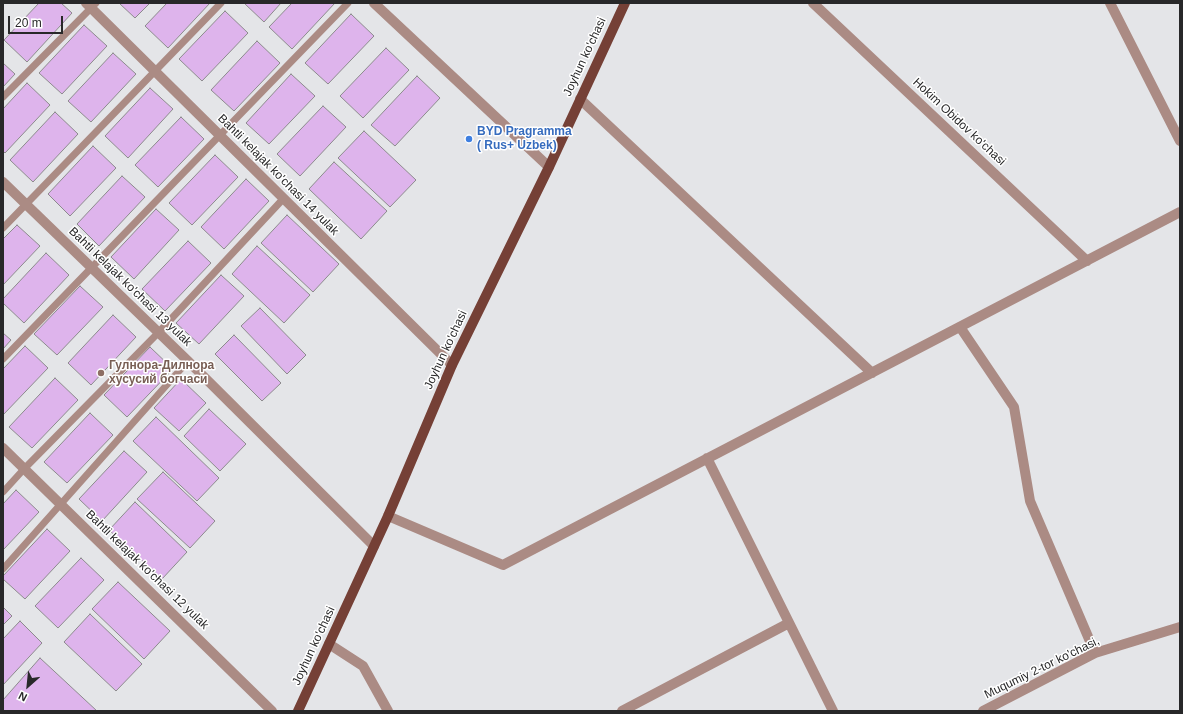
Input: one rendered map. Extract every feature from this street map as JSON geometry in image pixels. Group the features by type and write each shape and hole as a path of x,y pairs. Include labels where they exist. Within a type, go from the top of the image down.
{"main road":[{"name":"Joyhun ko'chasi","path":"298,711 388,516 452,365 549,167 624,3"}],"street":[{"path":"374,3 549,167"},
{"name":"Hokim Obidov ko'chasi","path":"813,3 1087,260"},
{"path":"1110,3 1180,141"},
{"name":"Bahtli kelajak ko'chasi 14 yulak","path":"91,4 220,136 452,365"},
{"path":"580,98 872,373"},
{"name":"Bahtli kelajak ko'chasi 13 yulak","path":"3,182 188,361 374,546"},
{"path":"388,516 503,565 1180,212"},
{"path":"960,327 1014,407 1030,501 1095,654"},
{"name":"Bahtli kelajak ko'chasi 12 yulak","path":"3,448 272,711"},
{"path":"708,458 832,711"},
{"path":"622,711 789,623"},
{"name":"Muqumiy 2-tor ko'chasi,","path":"984,711 1095,654 1180,627"},
{"path":"329,644 363,666 388,711"}],"lane":[{"path":"3,228 221,3"},
{"path":"3,359 90,267 220,136 348,3"},
{"path":"3,97 91,4"},
{"path":"3,492 24,468 158,333 284,198"},
{"path":"3,569 62,505 188,361"}],"building":[{"path":"39,3 61,3 72,13 27,62 4,40"},
{"path":"119,3 150,3 135,18"},
{"path":"167,3 210,3 168,48 145,26"},
{"path":"244,3 281,3 264,22"},
{"path":"292,3 335,3 292,49 269,27"},
{"path":"225,11 248,33 202,81 179,59"},
{"path":"351,14 374,36 328,84 305,63"},
{"path":"84,25 107,46 62,94 39,73"},
{"path":"257,41 280,63 234,111 211,90"},
{"path":"386,48 409,70 363,118 340,96"},
{"path":"113,53 136,74 91,122 68,101"},
{"path":"3,63 15,74 3,87"},
{"path":"291,74 315,96 269,144 246,123"},
{"path":"417,76 440,98 395,146 371,125"},
{"path":"27,83 50,105 5,153 3,151 3,109"},
{"path":"150,88 173,109 128,158 105,136"},
{"path":"323,106 346,127 300,176 277,154"},
{"path":"55,112 78,134 33,182 10,160"},
{"path":"181,117 204,139 158,187 135,165"},
{"path":"364,131 416,180 390,207 338,158"},
{"path":"93,146 116,168 70,216 48,194"},
{"path":"215,155 238,177 192,225 169,203"},
{"path":"334,162 387,211 361,239 309,189"},
{"path":"122,176 145,197 99,246 77,224"},
{"path":"246,179 269,201 224,249 201,227"},
{"path":"156,209 179,230 134,279 111,257"},
{"path":"287,215 339,264 313,292 261,243"},
{"path":"17,225 40,246 3,285 3,239"},
{"path":"188,241 211,263 165,311 142,289"},
{"path":"257,246 310,295 284,323 232,274"},
{"path":"46,253 69,275 24,323 3,303 3,299"},
{"path":"221,275 244,296 199,344 176,323"},
{"path":"80,286 103,307 57,355 34,334"},
{"path":"260,308 306,355 287,374 241,326"},
{"path":"113,315 136,337 91,385 68,363"},
{"path":"3,333 11,340 3,349"},
{"path":"234,335 281,383 262,401 215,354"},
{"path":"25,346 48,368 3,415 3,369"},
{"path":"150,347 173,369 127,417 104,395"},
{"path":"55,378 78,400 32,448 9,427"},
{"path":"181,379 206,403 179,431 154,408"},
{"path":"209,409 246,444 220,471 184,436"},
{"path":"90,413 113,435 67,483 44,462"},
{"path":"156,417 219,478 197,501 133,441"},
{"path":"124,451 147,472 102,521 79,499"},
{"path":"163,472 215,521 190,548 137,499"},
{"path":"16,490 39,512 3,550 3,504"},
{"path":"135,502 187,552 162,579 109,530"},
{"path":"47,529 70,551 25,599 3,579 3,576"},
{"path":"81,558 104,580 58,628 35,606"},
{"path":"118,582 170,631 144,659 92,609"},
{"path":"3,607 12,616 3,625"},
{"path":"90,614 142,664 116,691 64,642"},
{"path":"20,621 42,643 3,685 3,639"},
{"path":"40,658 97,711 3,711 3,700"}],"place":[{"name":"BYD Pragramma ( Rus+ Uzbek)","path":"469,139"},
{"name":"Гулнора-Дилнора хусусий богчаси","path":"101,373"}]}
